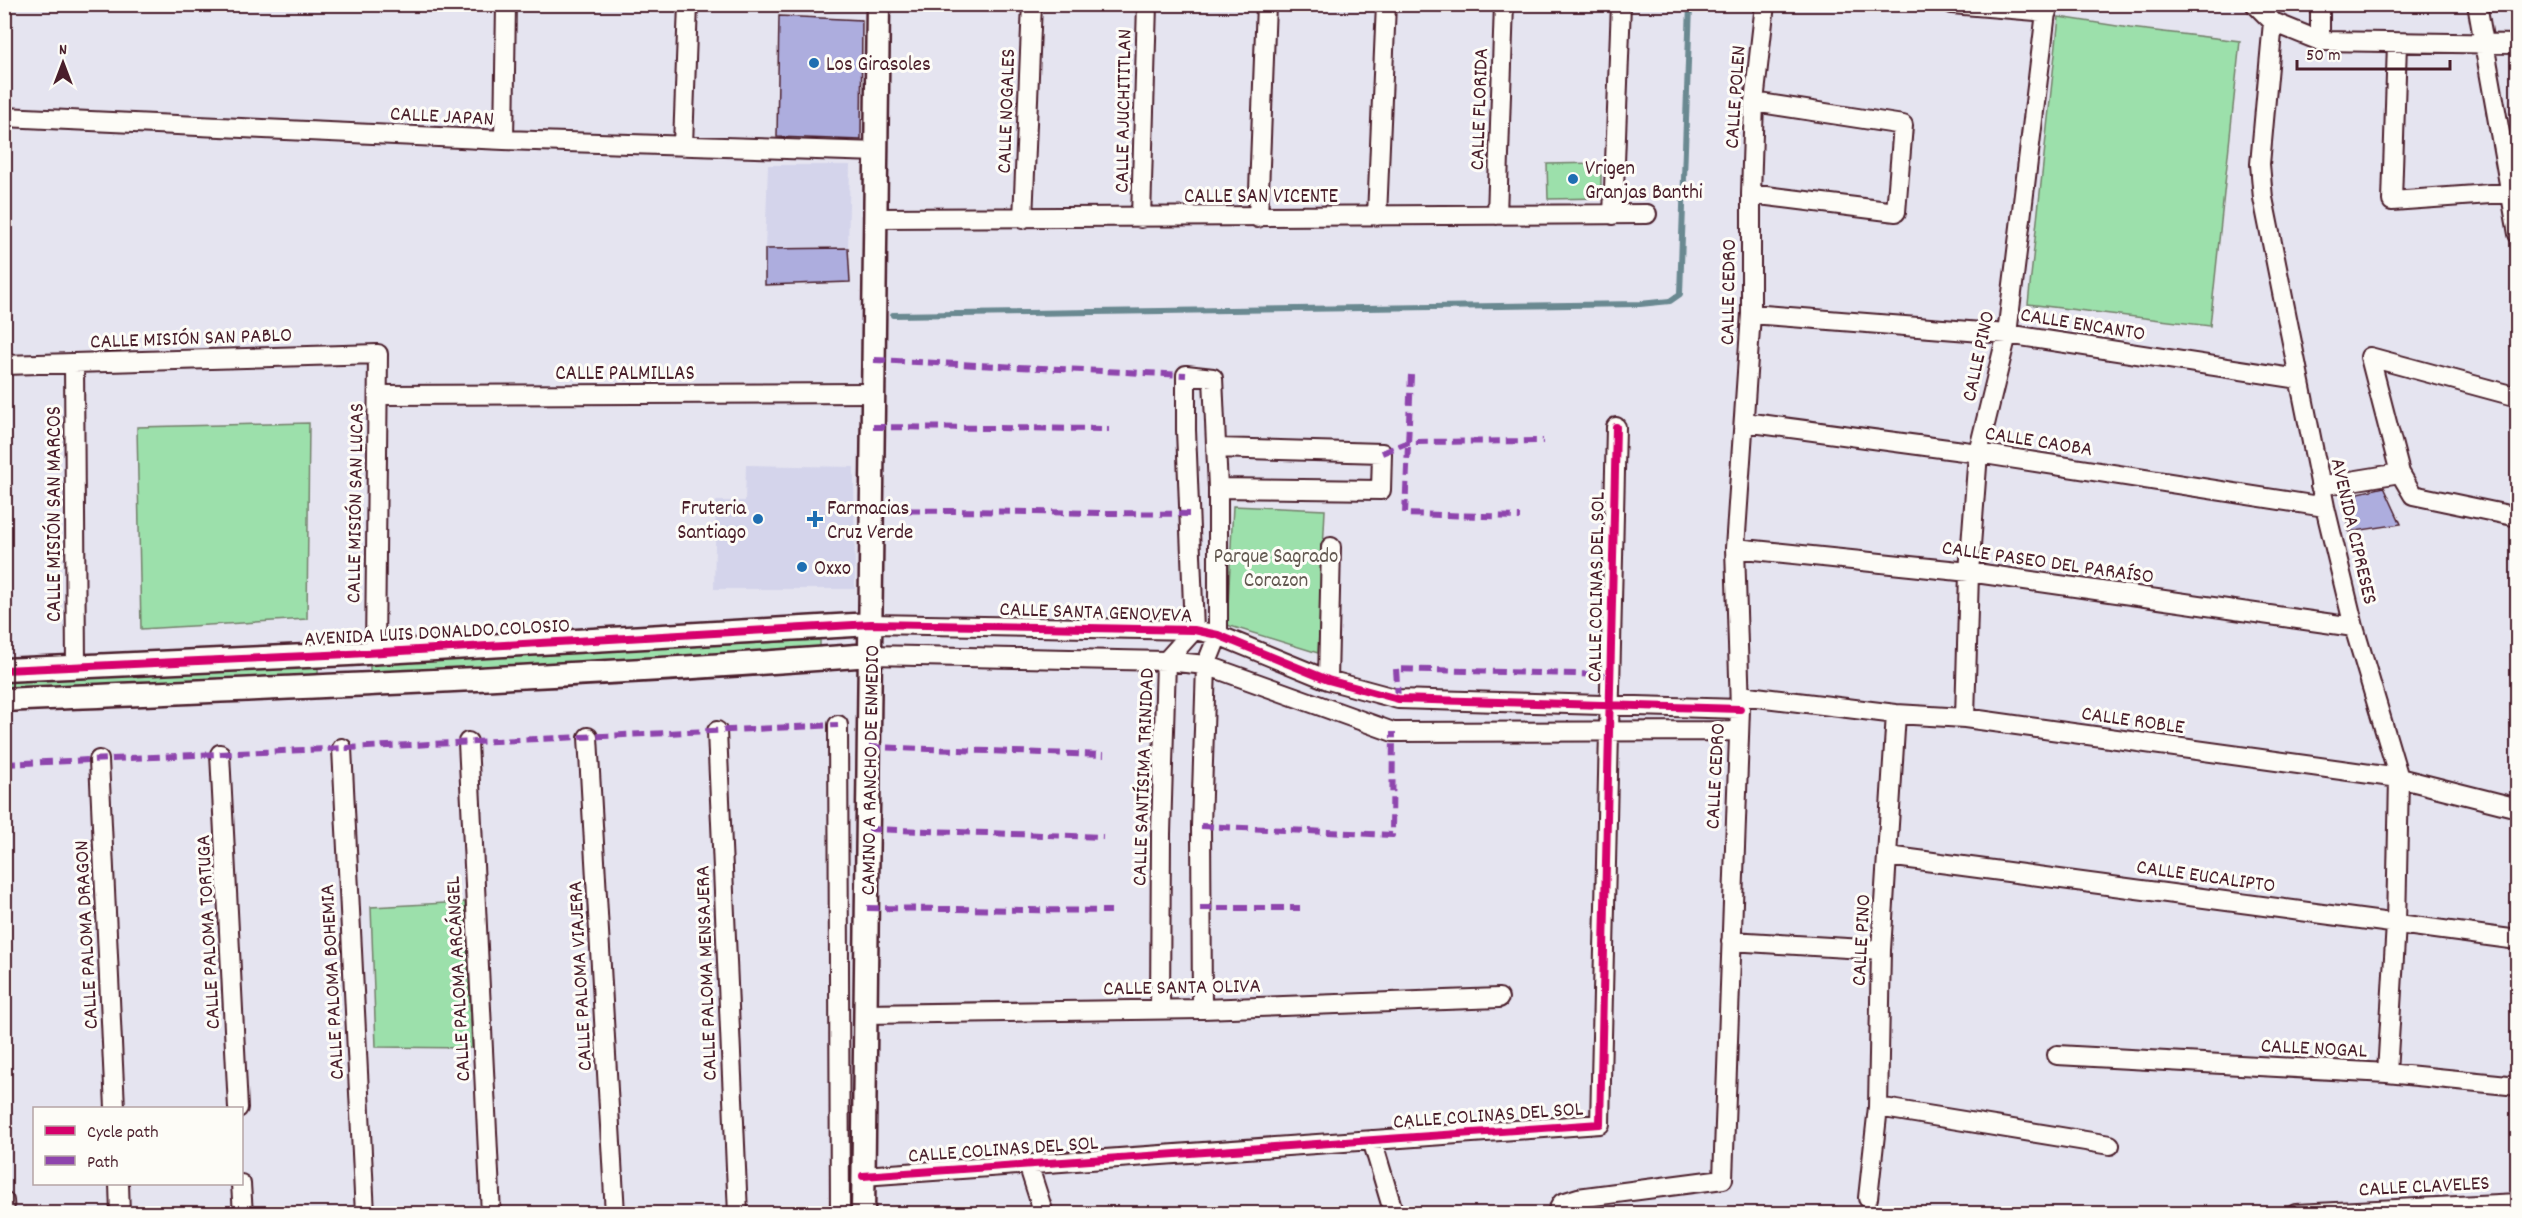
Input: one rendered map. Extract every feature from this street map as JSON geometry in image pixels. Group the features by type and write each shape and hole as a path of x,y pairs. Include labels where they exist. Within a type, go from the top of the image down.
{"street":[{"path":"504,140 506,4"},
{"path":"683,145 688,4"},
{"name":"CAMINO A RANCHO DE ENMEDIO","path":"863,1214 878,152 878,4"},
{"name":"CALLE NOGALES","path":"1023,219 1032,4"},
{"name":"CALLE AJUCHITITLAN","path":"1141,218 1147,4"},
{"path":"1258,218 1266,4"},
{"path":"1377,216 1386,4"},
{"name":"CALLE FLORIDA","path":"1497,215 1504,4"},
{"path":"1613,215 1621,4"},
{"name":"CALLE POLEN","path":"1751,194 1754,102 1766,4"},
{"path":"1952,4 2047,8"},
{"path":"2255,4 2273,22 2320,41 2517,44"},
{"path":"2320,4 2320,41"},
{"path":"2477,4 2514,193 2517,234"},
{"name":"CALLE PINO","path":"1965,718 1969,572 1978,453 2007,334 2047,8"},
{"name":"AVENIDA CIPRESES","path":"2273,22 2260,164 2263,198 2320,486 2354,627 2399,778 2396,924 2387,1074"},
{"path":"2397,43 2392,201 2514,193"},
{"path":"1751,194 1896,212 1903,125 1754,102"},
{"name":"CALLE JAPAN","path":"4,117 504,140 878,152"},
{"name":"CALLE CEDRO","path":"1556,1214 1562,1203 1578,1198 1723,1179 1740,702 1735,548 1751,314 1751,194"},
{"name":"CALLE SAN VICENTE","path":"877,218 1258,218 1647,214"},
{"name":"CALLE ENCANTO","path":"1751,314 2007,334 2299,379"},
{"name":"CALLE MISIÓN SAN PABLO","path":"4,365 378,354"},
{"name":"CALLE MISIÓN SAN LUCAS","path":"375,652 378,354"},
{"path":"2517,397 2370,357 2400,473 2413,495 2517,517"},
{"name":"CALLE MISIÓN SAN MARCOS","path":"74,363 76,666"},
{"path":"1194,630 1186,375 1211,376 1215,382 1217,448 1218,635 1206,665 1201,826 1202,1009"},
{"name":"CALLE PALMILLAS","path":"378,395 873,393"},
{"name":"CALLE CAOBA","path":"1745,422 1978,453 2325,507"},
{"name":"CALLE COLINAS DEL SOL","path":"863,1176 1600,1124 1616,427"},
{"path":"1217,448 1382,453 1381,490 1218,489"},
{"path":"2320,486 2400,473"},
{"path":"1328,680 1331,547"},
{"name":"CALLE PASEO DEL PARAÍSO","path":"1735,548 1969,572 2354,627"},
{"name":"AVENIDA LUIS DONALDO COLOSIO","path":"4,670 349,654 871,624"},
{"name":"CALLE SANTA GENOVEVA","path":"871,624 1194,630 1218,635 1328,680 1398,699 1610,705 1740,702"},
{"name":"CALLE SANTÍSIMA TRINIDAD","path":"1160,1009 1161,834 1166,661 1194,630"},
{"path":"349,654 350,686"},
{"path":"4,700 350,686 870,655 1166,661 1206,665 1393,732 1738,731"},
{"name":"CALLE ROBLE","path":"1740,702 1965,718 2399,778 2517,808"},
{"name":"CALLE PINO","path":"1868,1198 1878,1107 1881,950 1896,714"},
{"path":"838,725 840,1214"},
{"name":"CALLE PALOMA MENSAJERA","path":"717,731 738,1214"},
{"name":"CALLE PALOMA VIAJERA","path":"588,737 615,1214"},
{"name":"CALLE PALOMA ARCÁNGEL","path":"468,742 491,1214"},
{"name":"CALLE PALOMA BOHEMIA","path":"342,748 365,1214"},
{"name":"CALLE PALOMA TORTUGA","path":"220,754 238,1107"},
{"name":"CALLE PALOMA DRAGON","path":"99,760 115,1107"},
{"name":"CALLE EUCALIPTO","path":"1888,856 2517,940"},
{"path":"1731,941 1881,950"},
{"name":"CALLE SANTA OLIVA","path":"866,1014 1202,1009 1499,998"},
{"name":"CALLE NOGAL","path":"2057,1055 2387,1074 2517,1086"},
{"path":"1878,1107 2110,1145"},
{"path":"1372,1140 1394,1214"},
{"path":"1028,1164 1044,1214"},
{"path":"119,1185 120,1214"},
{"path":"242,1185 243,1214"},
{"path":"4,1201 5,1214"},
{"name":"CALLE CLAVELES","path":"2296,1214 2455,1209 2517,1203"}],"shaded area":[{"path":"768,165 850,165 848,248 765,249"},
{"path":"746,465 854,467 855,589 714,589 716,501 745,501"}],"green space":[{"path":"2059,17 2240,41 2210,326 2028,304"},
{"path":"1601,163 1601,198 1548,199 1547,164"},
{"path":"309,423 307,619 141,629 137,427"},
{"name":"Parque Sagrado Corazon","path":"1233,506 1325,510 1318,653 1227,625"},
{"path":"820,640 820,650 370,674 370,663"},
{"path":"318,666 318,677 5,692 5,681"},
{"path":"465,902 472,1048 376,1047 371,907"}],"building":[{"path":"779,16 862,20 861,140 777,137"},
{"path":"848,248 850,282 765,285 765,249"},
{"path":"2384,487 2401,524 2349,532 2346,496"}],"waterway":[{"path":"893,315 1640,304 1670,301 1680,294 1690,4"}],"marked path":[{"path":"874,360 1186,375"},
{"path":"1411,375 1405,514 1520,517"},
{"path":"873,427 1109,429"},
{"path":"1382,453 1409,442 1543,441"},
{"path":"872,510 1189,514"},
{"path":"1398,699 1396,669 1611,675"},
{"path":"4,764 838,725"},
{"path":"1201,826 1392,835 1393,732"},
{"path":"869,747 1104,755"},
{"path":"868,829 1103,837"},
{"path":"867,908 1111,911"},
{"path":"1200,908 1300,908"}],"cycle path":[{"path":"863,1176 1600,1124 1616,427"},
{"path":"4,670 349,654 871,624 1194,630 1218,635 1328,680 1398,699 1740,709"}],"place":[{"name":"Los Girasoles","path":"814,63"},
{"name":"Vrigen Granjas Banthi","path":"1573,179"},
{"name":"Fruteria Santiago","path":"758,519"},
{"name":"Farmacias Cruz Verde","path":"815,519"},
{"name":"Oxxo","path":"802,567"}]}
